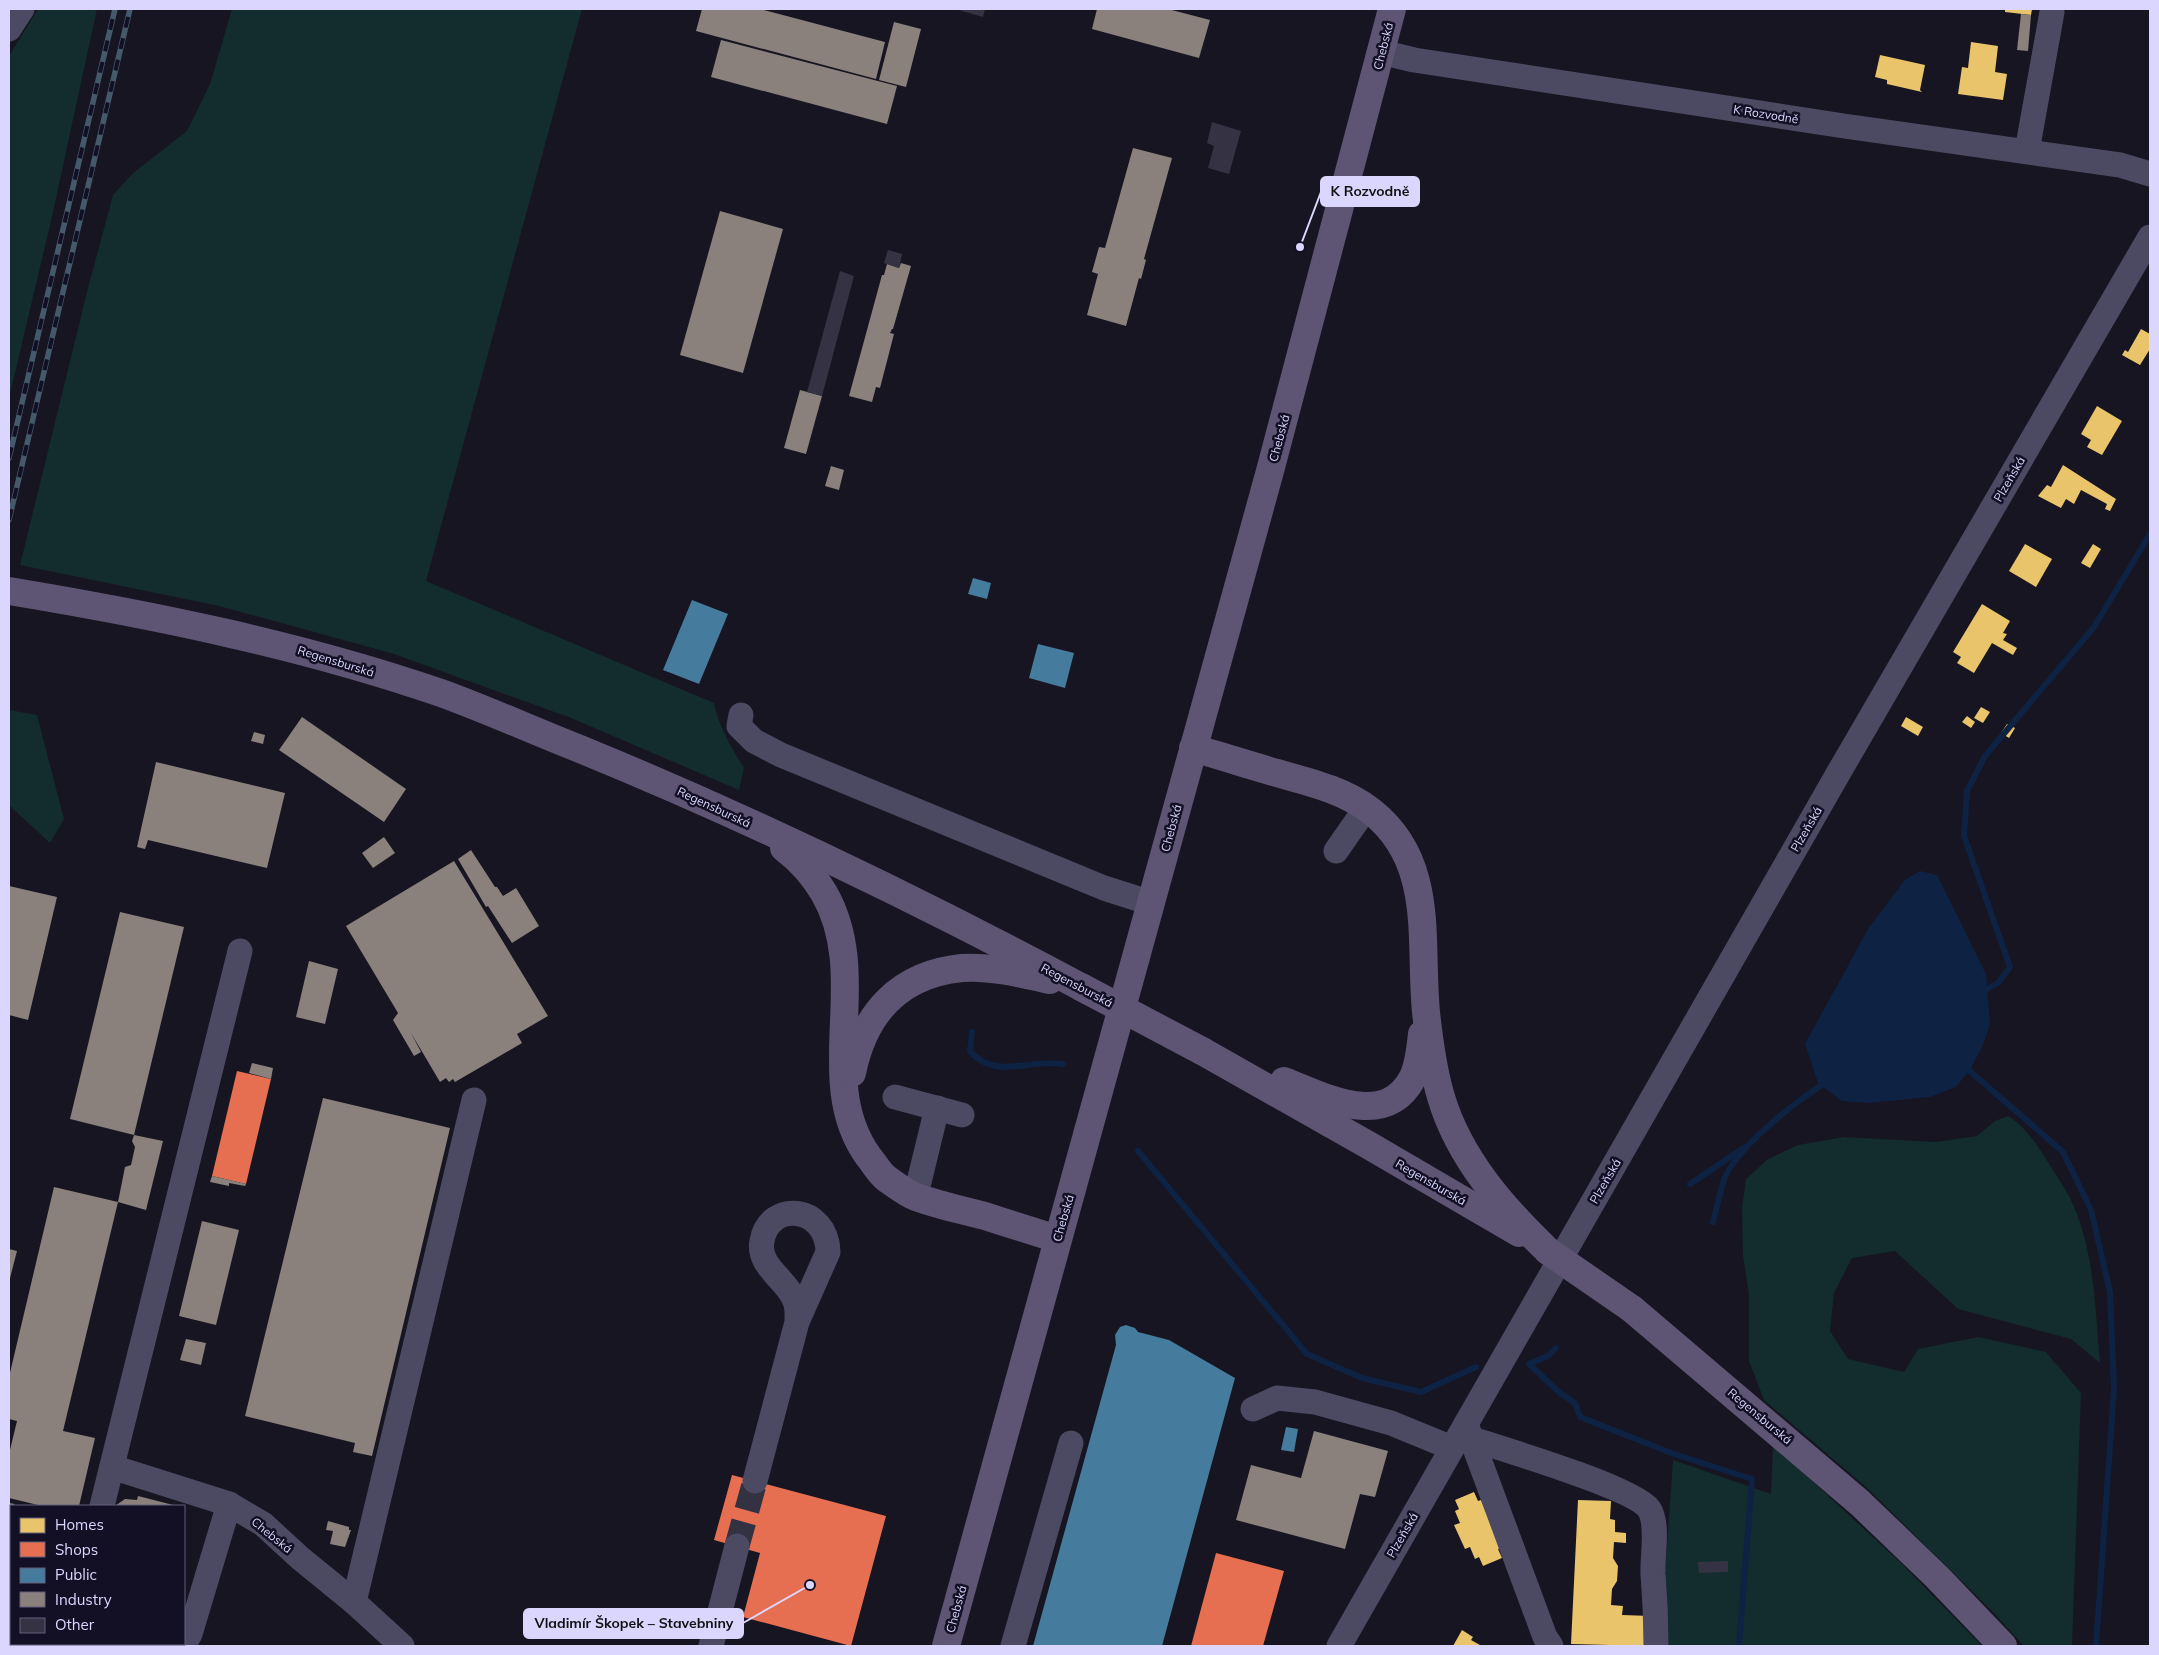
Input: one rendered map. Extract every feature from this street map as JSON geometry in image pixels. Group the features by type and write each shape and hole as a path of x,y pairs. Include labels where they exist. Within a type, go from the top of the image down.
{"main road":[{"name":"Chebská","path":"946,1646 1325,268 1392,9"},
{"name":"Regensburská","path":"9,591 180,624 303,651 442,693 657,781 727,813 963,924 1030,968 1081,987 1202,1052 1236,1066 1513,1224 1632,1308 1819,1466 1937,1577 2003,1646"},
{"path":"1193,748 1322,786 1366,808 1397,838 1406,853 1418,885 1423,928 1426,1011 1436,1080 1452,1129 1513,1224"},
{"path":"727,813 795,856 818,882 838,922 844,950 846,976 843,1076 845,1102 851,1125 861,1146 885,1177 914,1196 1057,1239"},
{"path":"851,1125 850,1101 855,1059 870,1024 880,1008 891,997 908,983 935,972 964,968 1030,968"},
{"path":"1236,1066 1346,1104 1368,1107 1383,1105 1398,1097 1412,1080 1420,1053 1426,1011"}],"street":[{"path":"9,29 22,9"},
{"path":"2027,151 2052,12"},
{"name":"K Rozvodně","path":"1381,52 1414,60 1844,126 2120,165 2150,174"},
{"name":"Plzeňská","path":"1339,1646 1463,1437 1834,780 2150,237"},
{"path":"741,714 739,726 754,741 782,755 1104,888 1151,903"},
{"path":"1336,850 1366,808"},
{"path":"102,1505 240,951"},
{"path":"895,1097 962,1115"},
{"path":"354,1602 474,1100"},
{"path":"914,1196 937,1108"},
{"path":"755,1481 797,1322"},
{"path":"1253,1409 1277,1398 1315,1402 1391,1423 1463,1437 1624,1492 1649,1509 1653,1523 1656,1646"},
{"path":"1463,1437 1545,1638 1551,1646"},
{"path":"1013,1646 1071,1443"},
{"name":"Chebská","path":"112,1467 229,1504 263,1524 402,1646"},
{"path":"185,1643 190,1634 229,1504"},
{"path":"712,1646 738,1546"}],"green space":[{"path":"38,9 97,9 51,221 9,398 9,56"},
{"path":"232,9 582,9 426,581 714,703 722,729 744,768 739,790 571,718 394,654 219,606 20,565 88,288 113,195 133,173 187,131 210,84"},
{"path":"9,710 37,715 64,819 50,843 9,805"},
{"path":"2008,1116 2025,1130 2040,1149 2068,1194 2078,1218 2089,1258 2100,1363 2071,1339 1958,1309 1895,1251 1852,1258 1834,1293 1830,1331 1848,1359 1904,1372 1918,1349 1978,1337 2046,1352 2081,1393 2072,1646 2024,1646 1989,1608 1866,1487 1764,1400 1749,1361 1749,1294 1743,1256 1742,1208 1746,1179 1768,1159 1798,1145 1844,1137 1936,1142 1977,1136 1995,1121"},
{"path":"1773,1445 1902,1564 1982,1646 1660,1646 1673,1460 1771,1494"}],"water":[{"path":"1920,871 1937,875 1986,974 1990,1024 1983,1045 1971,1068 1956,1087 1930,1097 1869,1103 1842,1101 1818,1083 1805,1044 1868,929 1905,880"}],"building: Homes":[{"path":"2005,9 2032,9 2031,15 2005,12"},
{"path":"1971,42 1998,46 1995,72 2007,74 2003,100 1958,94 1962,67 1968,68"},
{"path":"1880,55 1925,65 1920,90 1922,92 1887,84 1887,80 1875,77"},
{"path":"2141,329 2150,334 2150,349 2140,365 2122,355 2125,350 2128,352"},
{"path":"2097,406 2122,421 2102,455 2087,447 2091,440 2081,434"},
{"path":"2063,465 2116,499 2110,511 2105,509 2107,504 2081,490 2074,504 2066,499 2061,508 2038,496 2047,485 2051,487"},
{"path":"2025,544 2052,559 2036,587 2009,571"},
{"path":"2093,544 2101,549 2090,568 2081,563"},
{"path":"1982,604 2010,621 2003,633 2007,634 2003,640 2017,648 2013,655 1992,643 1974,673 1957,663 1961,657 1953,652"},
{"path":"1981,707 1990,712 1983,723 1974,718"},
{"path":"1967,716 1975,722 1971,728 1962,722"},
{"path":"1906,717 1923,727 1918,736 1901,726"},
{"path":"2007,724 2015,728 2009,738 2001,733"},
{"path":"1474,1492 1478,1501 1481,1500 1501,1548 1498,1549 1502,1558 1483,1566 1479,1557 1475,1559 1470,1547 1465,1549 1454,1525 1460,1523 1455,1511 1459,1509 1455,1500"},
{"path":"1578,1500 1611,1501 1610,1519 1615,1520 1615,1532 1626,1533 1626,1543 1614,1542 1613,1558 1618,1566 1617,1581 1612,1589 1611,1605 1623,1606 1622,1615 1651,1616 1649,1646 1571,1644"},
{"path":"1462,1630 1473,1637 1471,1640 1480,1645 1453,1646"}],"building: Shops":[{"path":"237,1071 271,1079 246,1184 212,1176"},
{"path":"732,1475 886,1516 851,1646 743,1617 760,1553 714,1540"},
{"path":"1216,1553 1284,1571 1263,1646 1191,1646"}],"building: Public":[{"path":"973,578 991,583 987,599 968,594"},
{"path":"692,600 728,614 699,684 663,670"},
{"path":"1038,644 1074,653 1065,688 1029,678"},
{"path":"1126,1325 1135,1328 1138,1332 1169,1340 1235,1378 1162,1646 1033,1646 1116,1345 1115,1335 1120,1327"},
{"path":"1286,1427 1298,1429 1294,1452 1281,1450"}],"building: Industry":[{"path":"702,9 760,9 885,42 876,79 696,31"},
{"path":"1097,9 1168,9 1210,20 1199,58 1092,29"},
{"path":"2021,14 2031,15 2028,51 2017,50"},
{"path":"894,22 921,29 906,87 879,80"},
{"path":"721,40 897,86 887,124 711,77"},
{"path":"1133,148 1172,158 1144,259 1146,260 1141,279 1139,278 1126,326 1087,315 1098,274 1092,272 1099,247 1105,248"},
{"path":"720,211 783,229 743,373 680,355"},
{"path":"901,263 911,266 893,329 890,333 894,334 880,388 876,387 872,402 849,396 882,275 884,275 887,264 899,268"},
{"path":"800,390 822,396 806,454 784,448"},
{"path":"831,466 844,470 839,490 825,486"},
{"path":"302,717 406,789 384,822 279,750"},
{"path":"254,732 265,735 263,744 251,741"},
{"path":"156,762 285,793 267,868 148,840 145,849 137,847"},
{"path":"384,837 395,853 373,868 362,853"},
{"path":"471,850 503,896 516,888 539,926 512,943 488,906 486,907 458,859"},
{"path":"454,861 548,1016 517,1034 522,1043 455,1082 453,1079 449,1082 446,1078 440,1082 411,1033 421,1052 414,1056 393,1020 398,1013 346,926"},
{"path":"9,886 57,897 28,1020 9,1015"},
{"path":"120,912 184,927 134,1135 70,1119"},
{"path":"309,961 338,969 325,1024 296,1017"},
{"path":"252,1063 273,1068 271,1079 249,1073"},
{"path":"323,1098 450,1128 372,1456 353,1452 355,1443 245,1416"},
{"path":"134,1135 163,1141 146,1210 118,1202 125,1167 131,1165 135,1147 132,1141"},
{"path":"212,1176 246,1184 245,1186 229,1183 229,1186 210,1182"},
{"path":"54,1187 118,1202 63,1431 95,1438 79,1505 38,1505 9,1498 9,1454 17,1421 9,1419 9,1377"},
{"path":"202,1221 239,1230 216,1325 179,1316"},
{"path":"9,1249 17,1251 9,1282"},
{"path":"186,1339 206,1343 201,1365 180,1360"},
{"path":"1314,1431 1388,1451 1375,1497 1360,1494 1345,1549 1236,1520 1251,1465 1301,1478"},
{"path":"138,1496 173,1505 116,1505 125,1499 137,1500"},
{"path":"9,1503 15,1504 10,1505 10,1528"},
{"path":"328,1521 349,1527 349,1530 351,1530 345,1547 330,1544 333,1531 326,1530"},
{"path":"9,1582 10,1645 18,1645 9,1646"},
{"path":"102,1645 142,1645 141,1646"}],"building: Other":[{"path":"955,9 985,9 983,17"},
{"path":"1212,122 1241,131 1229,174 1208,168 1214,146 1207,143"},
{"path":"888,250 902,254 899,268 884,263"},
{"path":"840,271 854,276 822,396 807,392"},
{"path":"1728,1561 1728,1572 1699,1573 1698,1562"}],"waterway":[{"path":"1980,993 1998,983 2010,967 1964,836 1967,791 1985,756 2094,627 2150,534"},
{"path":"972,1032 970,1051 980,1060 991,1065 1002,1067 1051,1063 1063,1064"},
{"path":"1964,1066 2063,1152 2091,1210 2110,1292 2114,1388 2096,1646"},
{"path":"1713,1222 1721,1189 1728,1171 1737,1159 1760,1134 1801,1099 1828,1081"},
{"path":"1690,1184 1745,1147"},
{"path":"1138,1151 1307,1354 1362,1378 1421,1392 1476,1367"},
{"path":"1556,1348 1548,1356 1529,1364 1560,1393 1575,1403 1580,1417 1674,1454 1752,1479 1739,1646"}],"tunnel":[{"path":"737,1546 755,1481"}],"railway":[{"path":"9,458 115,9"},
{"path":"9,520 130,9"}],"place":[{"name":"K Rozvodně","path":"1300,247"},
{"name":"Vladimír Škopek – Stavebniny","path":"810,1585"}]}
